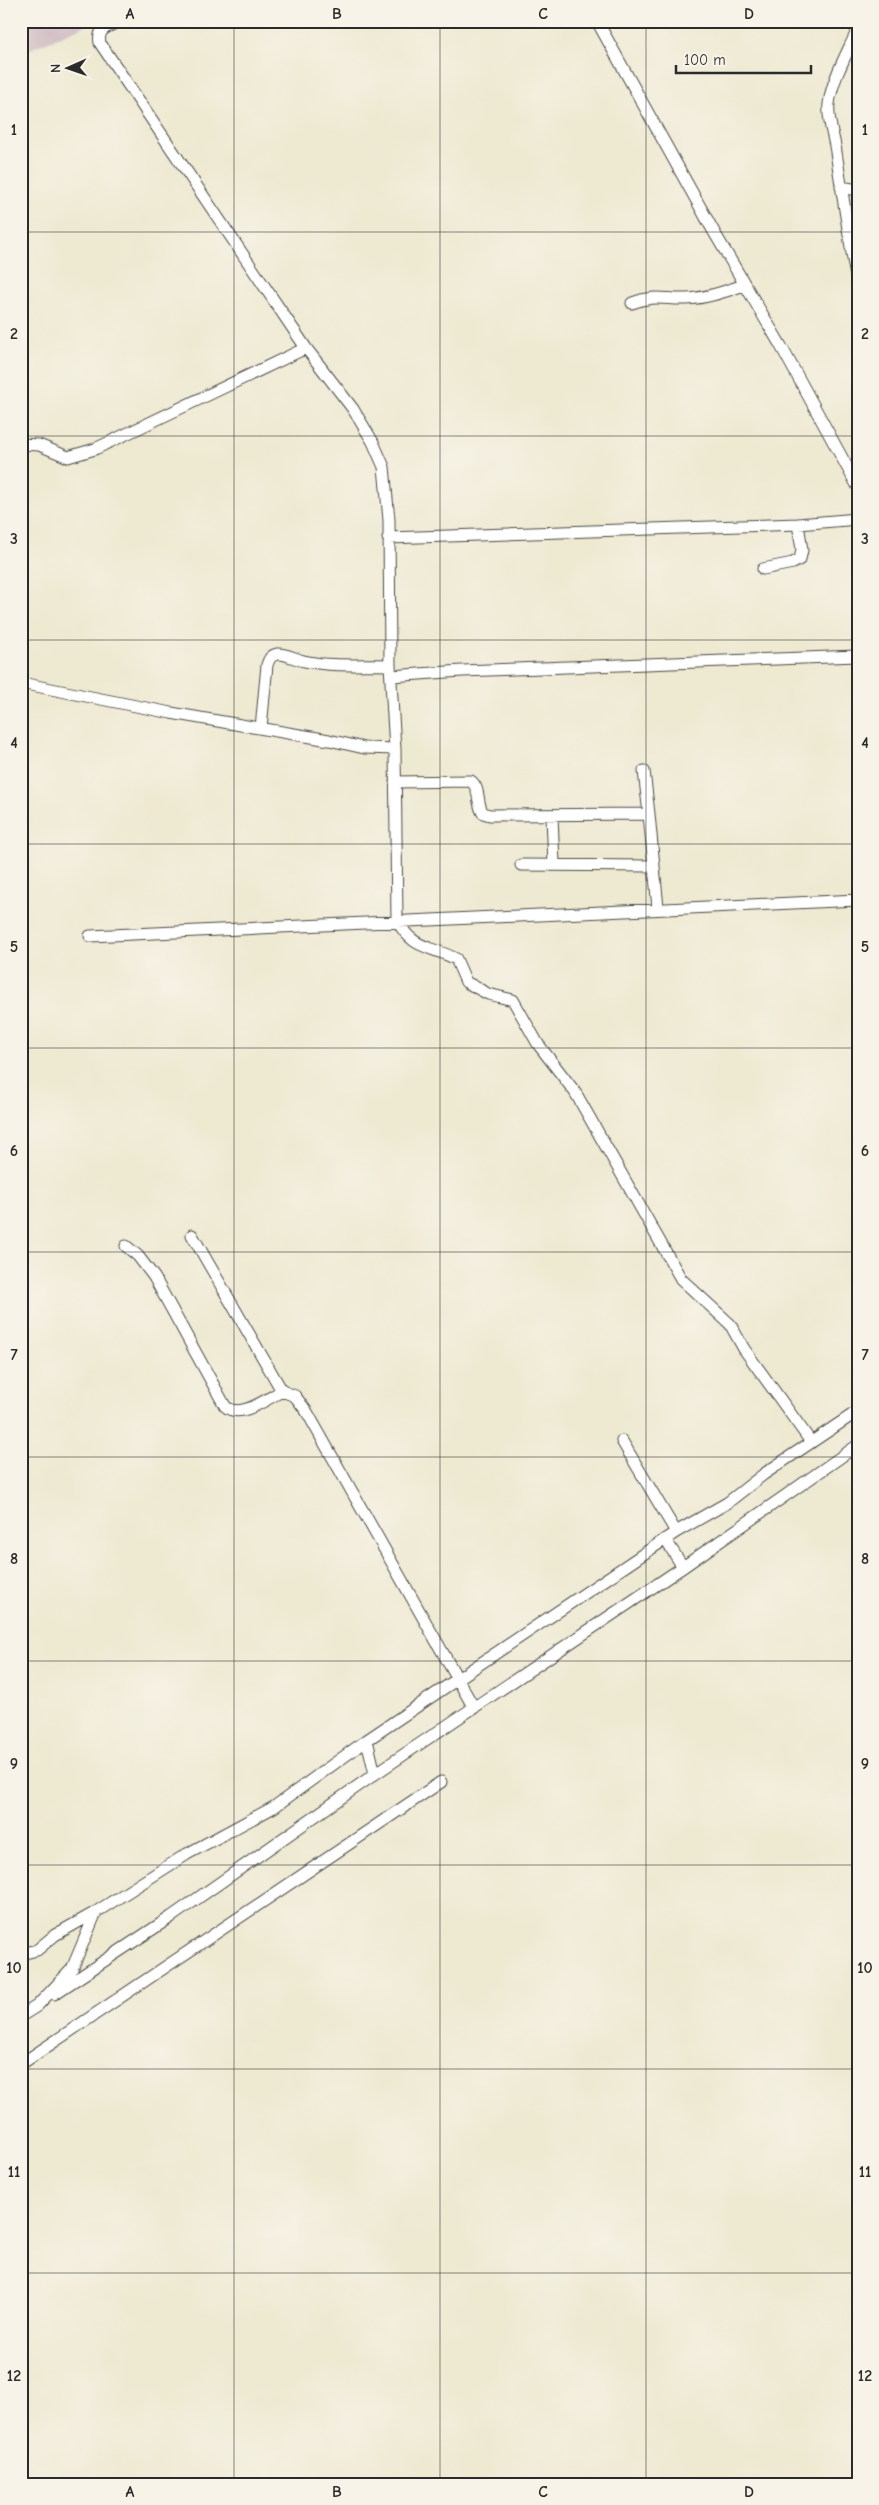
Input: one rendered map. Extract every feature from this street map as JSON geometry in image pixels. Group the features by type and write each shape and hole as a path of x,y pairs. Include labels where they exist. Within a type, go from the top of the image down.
{"street":[{"path":"120,21 101,30 98,36 100,44 306,348 353,409 373,442 386,477 395,749 397,920 405,934 412,941 456,959 466,982 488,994 513,1000 538,1044 575,1092 681,1279 730,1324 744,1349 811,1442"},
{"path":"597,21 744,284 781,346 858,487"},
{"path":"858,29 830,101 828,114 835,143 858,288"},
{"path":"841,187 858,190"},
{"path":"632,303 659,296 685,299 700,298 744,284"},
{"path":"21,444 39,445 68,457 90,451 306,348"},
{"path":"388,538 798,524 858,519"},
{"path":"762,568 793,563 800,559 802,550 798,524"},
{"path":"261,728 267,665 270,657 281,654 303,661 391,670 462,670 858,656"},
{"path":"21,683 171,713 364,748 395,749"},
{"path":"644,770 658,908"},
{"path":"395,782 465,780 474,784 483,813 552,816 648,814"},
{"path":"552,816 554,864"},
{"path":"521,864 654,866"},
{"path":"90,936 397,920 858,900"},
{"path":"192,1235 282,1391 295,1396 307,1412 474,1708"},
{"path":"126,1246 138,1256 154,1278 225,1406 231,1411 240,1412 282,1391"},
{"path":"21,1954 38,1950 56,1934 96,1912 187,1854 274,1807 458,1678 676,1532 727,1503 750,1484 858,1411"},
{"path":"622,1441 676,1532"},
{"path":"21,2016 172,1916 375,1774 683,1567 858,1445"},
{"path":"666,1539 683,1567"},
{"path":"368,1740 375,1774"},
{"path":"21,2064 441,1782"},
{"path":"37,2006 72,1969 96,1912"}],"shaded area":[{"path":"21,21 96,21 21,53"}]}
